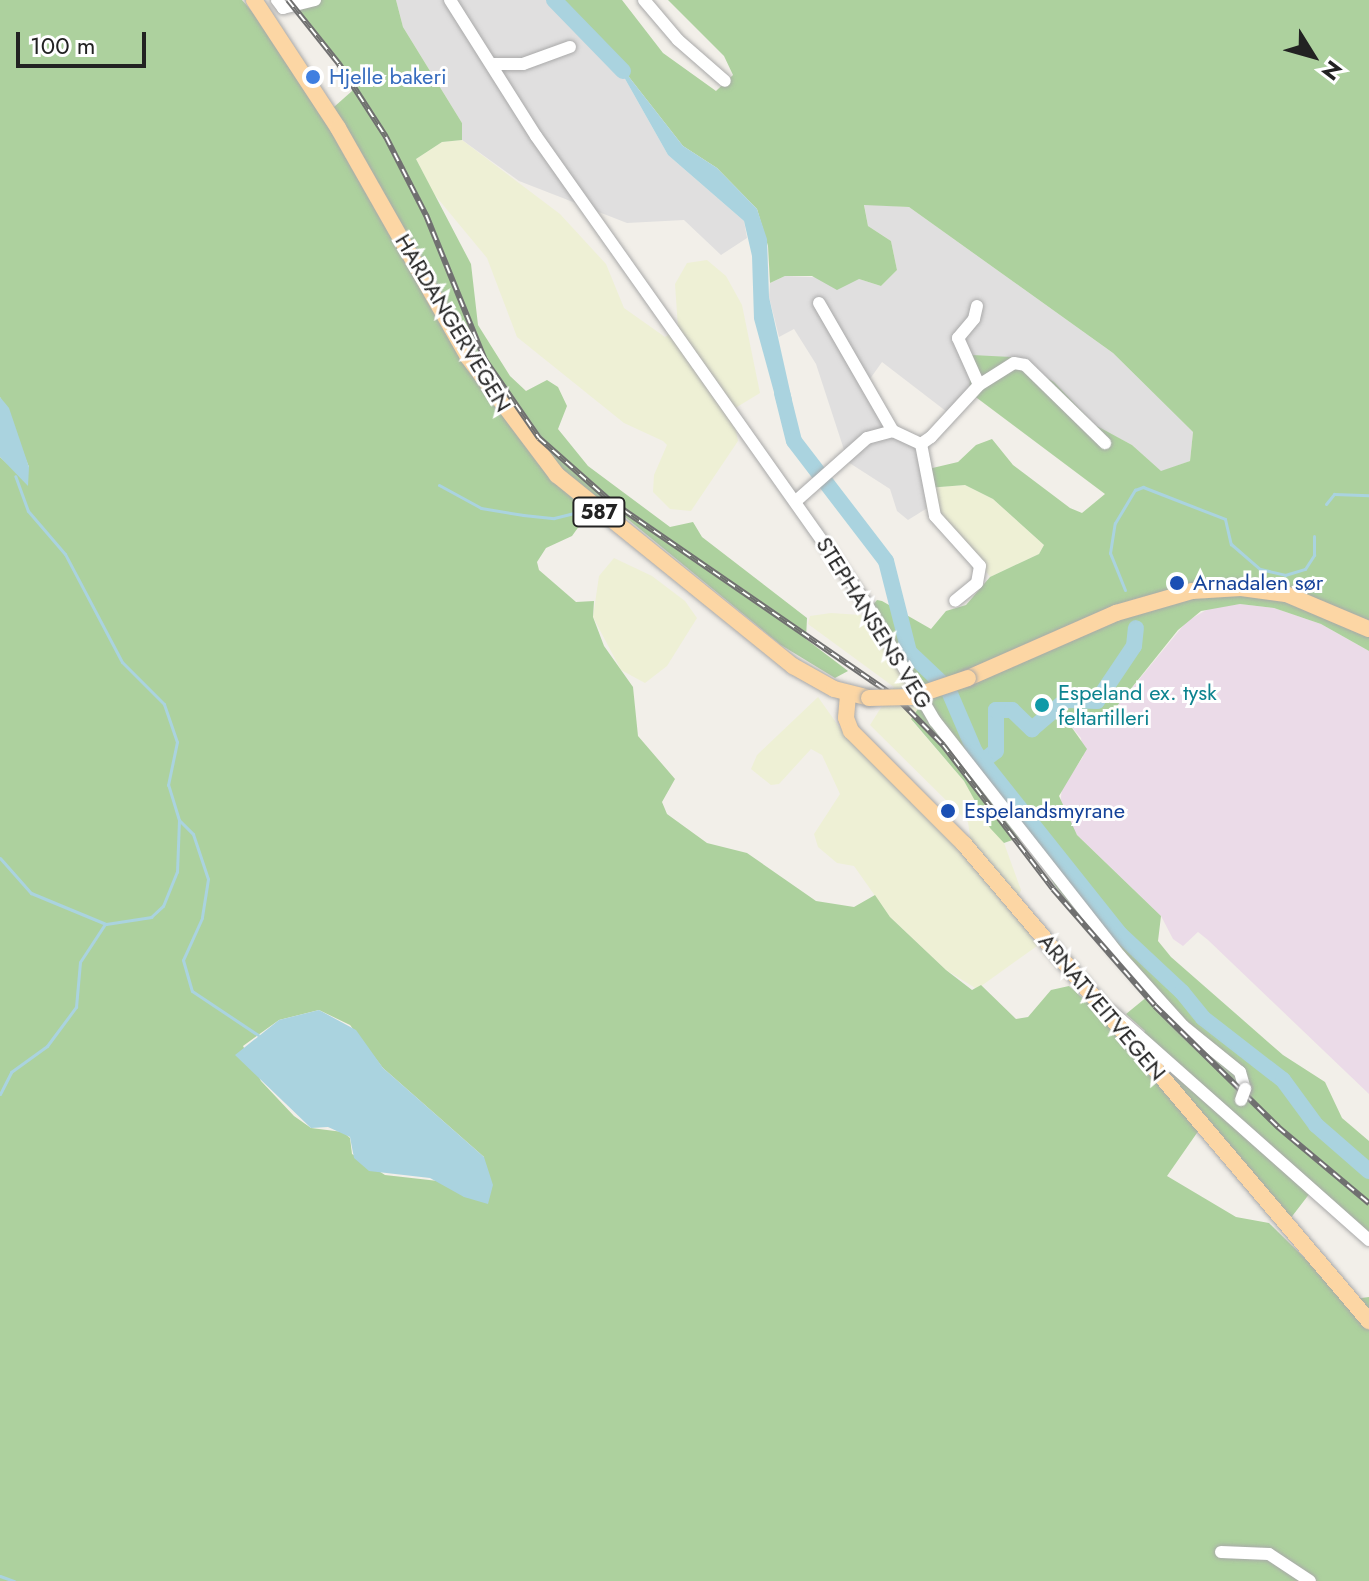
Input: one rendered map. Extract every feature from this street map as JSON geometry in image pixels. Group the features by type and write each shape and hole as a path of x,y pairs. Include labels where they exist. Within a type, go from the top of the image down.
{"main road":[{"name":"HARDANGERVEGEN","path":"254,0 327,109 468,357 526,439 557,475 793,666 848,695 912,697 968,678 1116,613 1192,591 1241,588 1286,594 1369,629"},
{"name":"ARNATVEITVEGEN","path":"848,695 846,718 851,731 934,811 1369,1321"}],"street":[{"path":"277,0 283,8 315,0"},
{"name":"STEPHANSENS VEG","path":"450,0 536,136 866,603 935,721 1120,956 1191,1034 1240,1072 1243,1095 1234,1116"},
{"path":"644,0 678,40 725,81"},
{"path":"492,64 523,64 570,47"},
{"path":"819,303 893,431 921,444"},
{"path":"977,306 974,319 958,338 979,385"},
{"path":"921,444 979,385 1009,364 1025,365 1105,443"},
{"path":"796,501 867,438 893,431"},
{"path":"921,444 935,516 980,566 977,583 955,601"},
{"path":"1096,999 1234,1116 1369,1240"},
{"path":"1221,1552 1269,1554 1310,1581"}],"shaded area":[{"path":"396,0 554,0 611,54 668,155 744,221 747,238 721,255 684,220 627,223 519,181 462,140 462,123 403,27"},
{"path":"864,204 909,207 1113,353 1193,432 1190,461 1161,472 1132,445 1095,426 1054,382 969,392 951,415 882,362 867,383 886,418 918,445 929,507 908,520 897,511 890,489 848,462 816,364 794,329 779,337 769,297 770,283 785,276 859,279 881,286 897,270 891,241 868,226"},
{"path":"1240,604 1274,608 1321,624 1369,651 1369,1094 1198,932 1183,946 1173,939 1161,916 1077,835 1060,805 1062,788 1083,757 1081,738 1070,725 1075,719 1113,711 1187,621 1210,608"}],"green space":[{"path":"0,0 242,0 334,107 352,91 351,79 290,0 396,0 403,27 462,123 462,140 442,142 416,159 471,264 478,325 510,376 526,391 547,380 558,387 567,406 558,429 588,466 670,527 693,522 702,537 807,618 806,639 848,671 835,678 781,645 624,516 602,499 597,501 572,536 546,548 537,562 539,570 576,602 594,601 593,617 604,646 633,687 638,736 675,779 662,802 667,814 707,843 747,853 816,901 854,907 875,895 890,917 946,970 972,990 981,985 1016,1019 1028,1017 1051,990 1069,986 1135,1045 1145,1031 1126,1014 1148,996 1055,886 1034,849 1018,838 1004,843 990,828 964,781 911,719 918,709 911,689 864,616 877,600 931,629 946,611 966,605 990,577 1039,554 1044,545 993,499 965,485 927,488 924,470 958,462 976,445 992,439 1013,465 1070,508 1082,513 1105,494 969,392 972,355 1011,357 1054,382 1095,425 1132,445 1161,471 1190,461 1193,432 1113,353 909,207 864,205 868,226 891,241 897,270 881,286 859,279 837,290 812,276 785,276 770,283 768,246 757,209 717,168 683,146 611,54 558,4 560,0 622,0 663,53 716,91 733,75 724,56 668,0 1369,0 1369,651 1321,624 1274,608 1240,604 1201,611 1178,630 1113,711 1075,719 1070,725 1087,749 1059,796 1077,835 1161,916 1158,941 1171,957 1283,1055 1325,1082 1342,1118 1369,1141 1369,1236 1310,1193 1290,1219 1222,1136 1199,1130 1167,1176 1236,1217 1269,1223 1347,1300 1369,1297 1369,1581 0,1581 0,457 12,468 29,467 0,397","holes":["319,1010 350,1025 383,1068 484,1157 438,1181 385,1175 352,1154 350,1138 343,1132 311,1128 294,1116 261,1081 243,1046 279,1020"]},
{"path":"462,140 560,214 606,264 624,308 665,337 678,328 675,284 687,263 707,260 726,276 742,305 760,393 732,410 738,441 691,511 670,509 653,492 654,475 667,445 663,441 624,423 517,337 487,258 434,194 416,159 442,142"},
{"path":"965,485 993,499 1044,545 1039,554 990,577 969,547 926,507 927,488"},
{"path":"614,558 652,576 685,601 697,618 667,666 645,683 621,670 593,617 599,576"},
{"path":"831,613 861,615 878,631 911,689 918,709 913,722 964,781 1004,843 1021,890 1014,908 1037,946 977,989 946,970 890,917 854,866 837,863 818,847 814,834 840,794 822,755 811,749 779,784 771,785 751,769 757,755 818,697 842,731 954,845 960,849 971,843 968,822 870,725 894,687 808,624 810,616"}],"water":[{"path":"611,54 683,146 717,168 757,209 767,239 769,297 792,400 785,413 778,407 754,319 752,256 744,221 668,155"},
{"path":"0,397 9,408 29,467 28,486 0,457"},
{"path":"319,1010 356,1030 383,1068 484,1157 493,1185 488,1204 464,1197 430,1178 369,1171 354,1158 350,1137 328,1127 311,1128 235,1055 279,1020"}],"waterway":[{"path":"554,0 623,71"},
{"path":"782,393 794,441 886,561 909,652 948,689 975,752 1120,934 1182,992 1203,1018 1283,1080 1316,1125 1369,1171"},
{"path":"0,858 31,893 106,924 151,917 163,906 177,872 179,820 168,785 177,742 164,704 122,662 65,554 28,511 15,476"},
{"path":"439,485 481,508 554,518 585,510"},
{"path":"1125,590 1110,553 1115,523 1135,490 1143,487 1225,519 1231,544 1260,569 1285,575 1305,569 1314,555 1314,536"},
{"path":"1326,504 1334,494 1369,495"},
{"path":"983,761 996,751 996,710 1012,710 1032,729 1066,700 1097,701 1134,646 1136,628"},
{"path":"179,820 193,834 208,879 202,918 183,960 192,991 258,1035"},
{"path":"0,1094 11,1072 47,1046 76,1007 80,962 105,924"},
{"path":"0,1576 14,1581"}],"railway":[{"path":"288,0 339,64 386,137 426,215 485,360 539,438 609,500 897,698 943,745 1053,889 1155,1006 1278,1127 1369,1203"}],"place":[{"name":"Hjelle bakeri","path":"313,77"},
{"name":"Arnadalen sør","path":"1177,583"},
{"name":"Espeland ex. tysk feltartilleri","path":"1042,705"},
{"name":"Espelandsmyrane","path":"948,811"}]}
